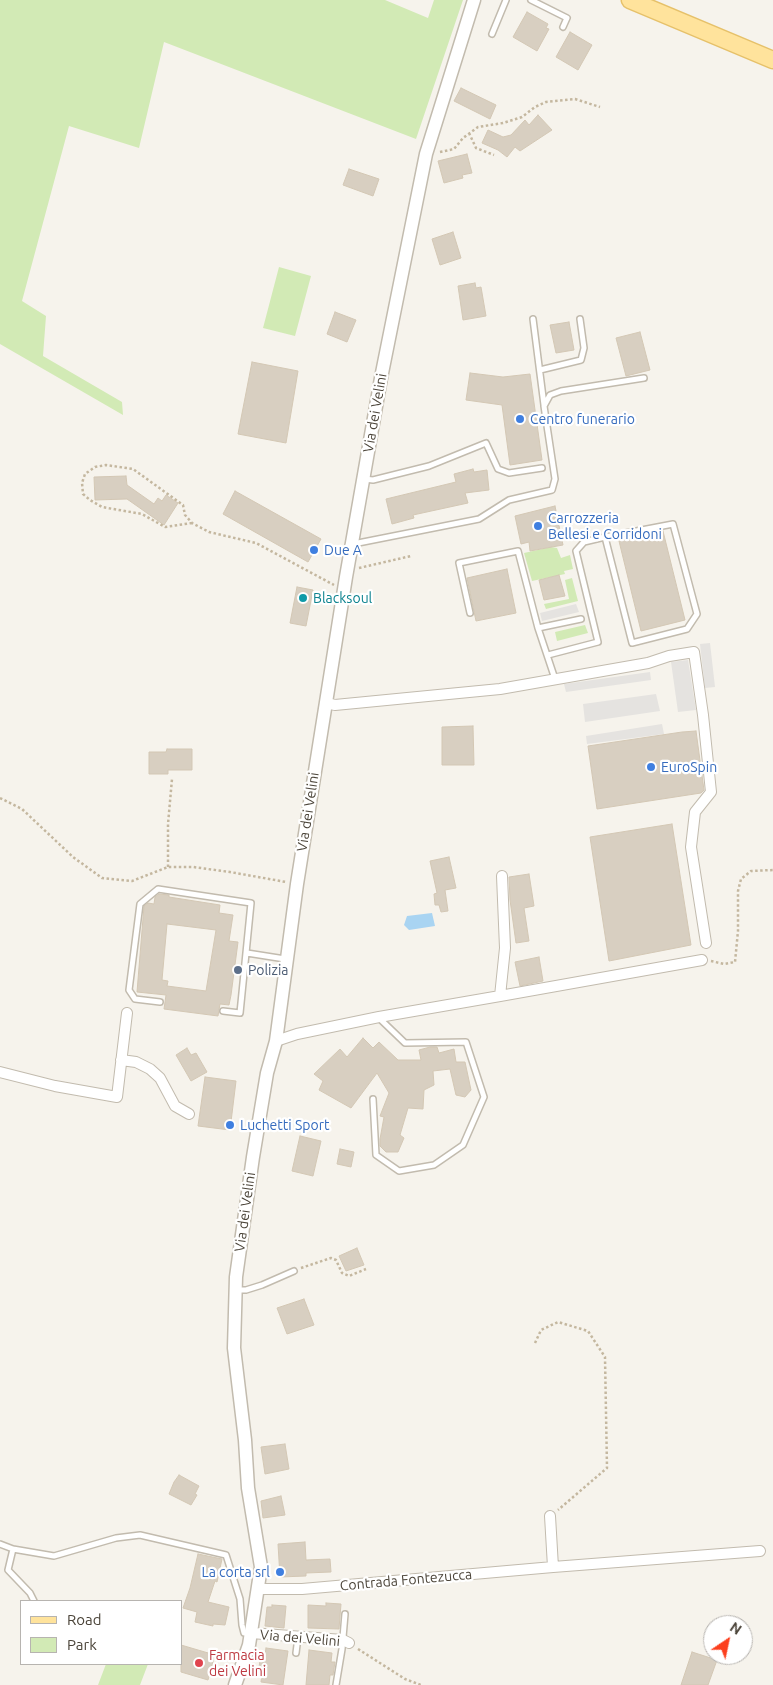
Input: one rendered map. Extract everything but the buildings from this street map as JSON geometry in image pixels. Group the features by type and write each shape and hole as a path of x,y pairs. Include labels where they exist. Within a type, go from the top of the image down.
{"main road":[{"path":"630,0 773,60"}],"street":[{"name":"Via dei Velini","path":"235,1685 249,1646 261,1567 248,1488 245,1440 234,1348 236,1277 253,1157 268,1073 276,1041 297,884 344,590 381,378 426,154 474,0"},
{"path":"326,703 335,705 500,689 648,663 670,656 694,652 711,792 695,812 691,847 706,943"},
{"path":"500,996 505,948 502,876"},
{"path":"276,1041 297,1034 379,1017 702,960"},
{"path":"0,1072 55,1086 117,1097 126,1012"},
{"path":"121,1060 136,1062 150,1069 160,1078 175,1106 189,1114"},
{"path":"550,1516 553,1567"},
{"name":"Contrada Fontezucca","path":"258,1590 302,1589 760,1551"},
{"name":"Via dei Velini","path":"251,1633 346,1642"}],"lane":[{"path":"492,34 506,0"},
{"path":"532,0 567,18 563,27"},
{"path":"353,544 479,519 509,500 552,490 554,479 533,319"},
{"path":"540,370 581,360 584,348 580,319"},
{"path":"544,406 550,395 561,391 644,378"},
{"path":"363,479 373,480 429,466 486,443 498,469 509,472 542,468"},
{"path":"548,655 598,642 576,551 584,542 605,537 673,524 697,614 688,629 632,643 605,537"},
{"path":"470,612 459,563 518,551 538,628 555,679"},
{"path":"538,628 581,619"},
{"path":"160,1002 135,999 129,990 140,904 158,889 251,903 240,1013 224,1011"},
{"path":"247,952 286,960"},
{"path":"373,1099 376,1155 399,1171 434,1165 463,1145 484,1097 466,1042 405,1043 379,1017"},
{"path":"236,1290 246,1290 262,1285 294,1271"},
{"path":"0,1544 13,1549 54,1556 116,1538 140,1535 226,1555 240,1599 244,1633 251,1633"},
{"path":"13,1549 8,1570 30,1593 34,1600"},
{"path":"336,1685 346,1642 345,1614"},
{"path":"296,1653 298,1637"}],"path":[{"path":"426,154 454,149 469,133 478,127 503,123 522,117 535,107 546,102 575,99 600,107"},
{"path":"469,133 476,148 494,155"},
{"path":"192,523 165,527 142,514 102,507 83,494 82,484 86,474 94,467 106,465 133,469 183,505 185,515 192,523 209,532 256,543 344,590"},
{"path":"348,567 358,569 411,556"},
{"path":"168,867 168,824 172,779"},
{"path":"0,798 22,810 72,857 102,878 132,881 168,867 193,867 297,884"},
{"path":"702,960 717,961 724,964 735,962 738,931 738,891 741,879 751,871 773,870"},
{"path":"294,1271 331,1258 336,1260 342,1273 349,1276 366,1269"},
{"path":"535,1343 541,1330 558,1322 588,1331 605,1357 607,1468 550,1516"},
{"path":"346,1642 405,1679 421,1685"}],"green space":[{"path":"0,0 385,0 428,18 434,0 463,0 416,139 164,42 139,148 69,126 22,301 46,316 43,356 122,402 123,415 0,344"},
{"path":"279,267 311,276 295,336 263,328"},
{"path":"551,547 557,548 561,558 570,555 573,569 564,571 565,574 532,581 524,553"},
{"path":"572,578 578,601 546,609 544,604 569,599 565,580"},
{"path":"585,625 588,633 557,641 555,632"},
{"path":"106,1665 148,1665 140,1685 98,1685"}],"shaded area":[{"path":"576,604 579,612 542,621 540,613"},
{"path":"710,643 715,687 705,688 700,644"},
{"path":"688,660 696,710 678,712 671,662"},
{"path":"650,672 651,680 566,692 564,684"},
{"path":"656,694 660,711 585,722 583,704"},
{"path":"662,724 664,734 587,744 586,736"}],"water":[{"path":"432,913 435,926 409,930 404,925 407,916"}],"place":[{"name":"Centro funerario","path":"520,419"},
{"name":"Carrozzeria Bellesi e Corridoni","path":"538,526"},
{"name":"Due A","path":"314,550"},
{"name":"Blacksoul","path":"303,598"},
{"name":"EuroSpin","path":"651,767"},
{"name":"Polizia","path":"238,970"},
{"name":"Luchetti Sport","path":"230,1125"},
{"name":"La corta srl","path":"280,1572"},
{"name":"Farmacia dei Velini","path":"199,1663"}]}
